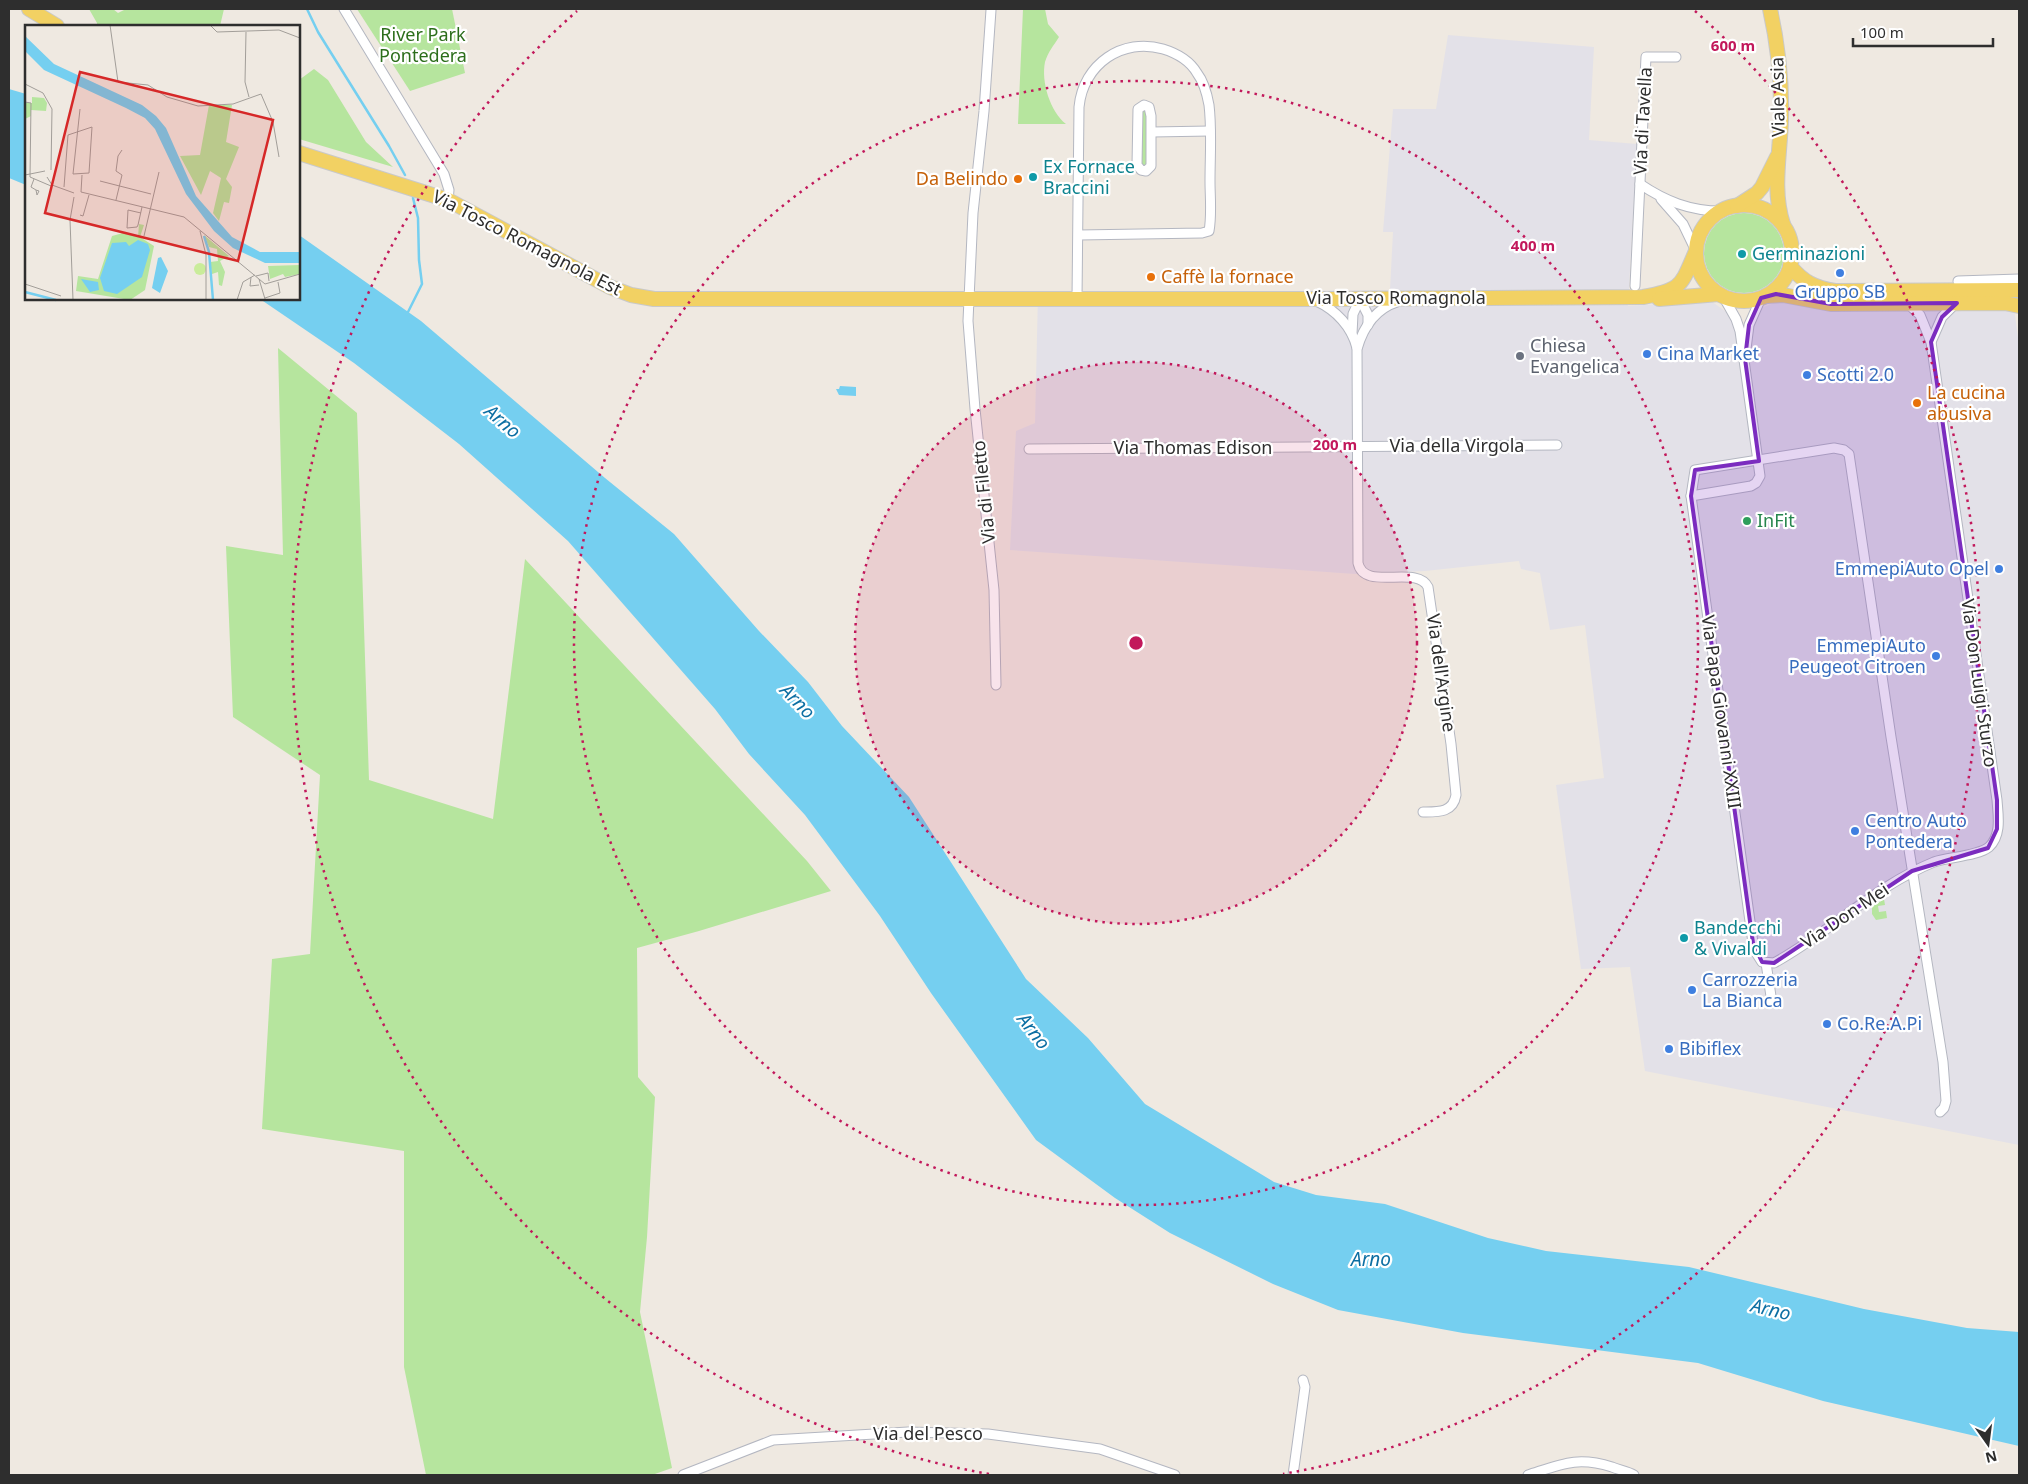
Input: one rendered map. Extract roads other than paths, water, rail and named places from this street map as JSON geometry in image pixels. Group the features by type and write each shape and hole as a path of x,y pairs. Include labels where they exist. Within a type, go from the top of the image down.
{"main road":[{"path":"29,9 55,25"},
{"name":"Viale Asia","path":"1770,9 1778,50 1781,89 1777,200 1785,229"},
{"name":"Via Tosco Romagnola Est","path":"300,153 448,200 610,287 645,298 687,300 970,299"},
{"path":"1736,206 1762,188 1778,157"},
{"path":"1763,297 1781,283 1790,266 1792,250 1785,229 1775,216 1761,208 1745,205 1721,211 1703,227 1696,250 1700,273 1710,287 1721,295 1738,301 1783,295 1831,304 2005,303 2019,306"},
{"name":"Via Tosco Romagnola","path":"970,299 1408,299 1670,291 1680,284 1696,250"},
{"path":"1790,266 1798,276 1808,283 1820,288 1835,290 2019,290"},
{"name":"Via Tosco Romagnola","path":"1639,292 1662,299 1721,295"}],"street":[{"path":"344,9 444,174 448,186 448,200"},
{"name":"Via di Filetto","path":"991,10 984,111 972,218 968,321 994,590 996,685"},
{"path":"1077,300 1079,102 1087,80 1095,67 1104,58 1127,48 1146,46 1166,50 1185,60 1197,72 1209,105 1210,213 1208,232 1079,235"},
{"name":"Via di Tavella","path":"1639,292 1640,184 1646,57 1676,57"},
{"path":"1142,105 1148,106 1151,110 1152,132 1151,166 1149,170 1144,172 1137,165 1138,110 1142,105"},
{"path":"1152,132 1210,131"},
{"name":"Via di Tavella","path":"1640,184 1657,195 1695,210 1721,211"},
{"name":"Via di Tavella","path":"1657,195 1683,224 1696,250"},
{"path":"1958,281 2019,279"},
{"path":"1691,496 1754,485 1760,476 1745,359 1736,319 1721,295"},
{"path":"1745,359 1749,325 1763,297"},
{"path":"1311,299 1326,306 1339,317 1352,334 1357,349 1358,446"},
{"path":"1360,299 1368,315 1368,324"},
{"path":"1352,334 1353,314 1360,299"},
{"path":"1357,349 1368,324 1384,307 1408,299"},
{"name":"Via Don Luigi Sturzo","path":"1907,303 1920,315 1931,342 1998,819 1995,838 1988,848 1963,855"},
{"path":"1931,342 1942,317 1957,303"},
{"name":"Via della Virgola","path":"1358,446 1557,445"},
{"name":"Via Thomas Edison","path":"1029,450 1358,446"},
{"name":"Via dell'Argine","path":"1358,446 1359,566 1362,572 1370,575 1416,578 1424,581 1428,587 1456,791 1454,802 1448,809 1423,812"},
{"path":"1759,461 1834,448 1844,450 1850,458 1944,1070 1946,1101 1944,1108 1940,1112"},
{"name":"Via Papa Giovanni XXIII","path":"1759,461 1695,470 1691,496 1751,927 1755,951 1762,962 1766,963"},
{"name":"Via Don Mei","path":"1766,963 1774,963 1784,957 1912,871 1940,860 1963,855"},
{"path":"1766,963 1772,1003"},
{"path":"1293,1475 1305,1387 1303,1380"},
{"name":"Via del Pesco","path":"683,1475 773,1440 908,1432 988,1434 1100,1449 1175,1475"},
{"path":"1528,1475 1566,1463 1580,1461 1593,1462 1634,1475"}],"water":[{"path":"9,89 25,94 25,185 9,178"},
{"name":"Arno","path":"300,236 421,321 605,478 674,534 759,631 808,682 842,726 909,797 1026,979 1088,1038 1145,1104 1274,1182 1316,1195 1385,1204 1488,1238 1546,1251 1689,1267 1864,1309 1967,1328 2019,1332 2019,1446 1823,1401 1698,1363 1463,1333 1338,1310 1273,1284 1170,1233 1115,1198 1036,1140 931,993 880,916 805,815 749,754 715,709 568,541 459,444 354,363 261,300 300,300"},
{"path":"840,386 856,387 856,396 839,395 836,389 839,389"}],"waterway":[{"path":"307,9 318,32 405,175"},
{"path":"407,314 422,284 419,260 418,218 413,198"}],"place":[{"name":"Ex Fornace Braccini","path":"1033,177"},
{"name":"Da Belindo","path":"1018,179"},
{"name":"Germinazioni","path":"1742,254"},
{"name":"Gruppo SB","path":"1840,273"},
{"name":"Caffè la fornace","path":"1151,277"},
{"name":"Cina Market","path":"1647,354"},
{"name":"Chiesa Evangelica","path":"1520,356"},
{"name":"Scotti 2.0","path":"1807,375"},
{"name":"La cucina abusiva","path":"1917,403"},
{"name":"InFit","path":"1747,521"},
{"name":"EmmepiAuto Opel","path":"1999,569"},
{"name":"EmmepiAuto Peugeot Citroen","path":"1936,656"},
{"name":"Centro Auto Pontedera","path":"1855,831"},
{"name":"Bandecchi & Vivaldi","path":"1684,938"},
{"name":"Carrozzeria La Bianca","path":"1692,990"},
{"name":"Co.Re.A.Pi","path":"1827,1024"},
{"name":"Bibiflex","path":"1669,1049"}],"park label":[{"name":"River Park Pontedera","path":"423,45"}]}
